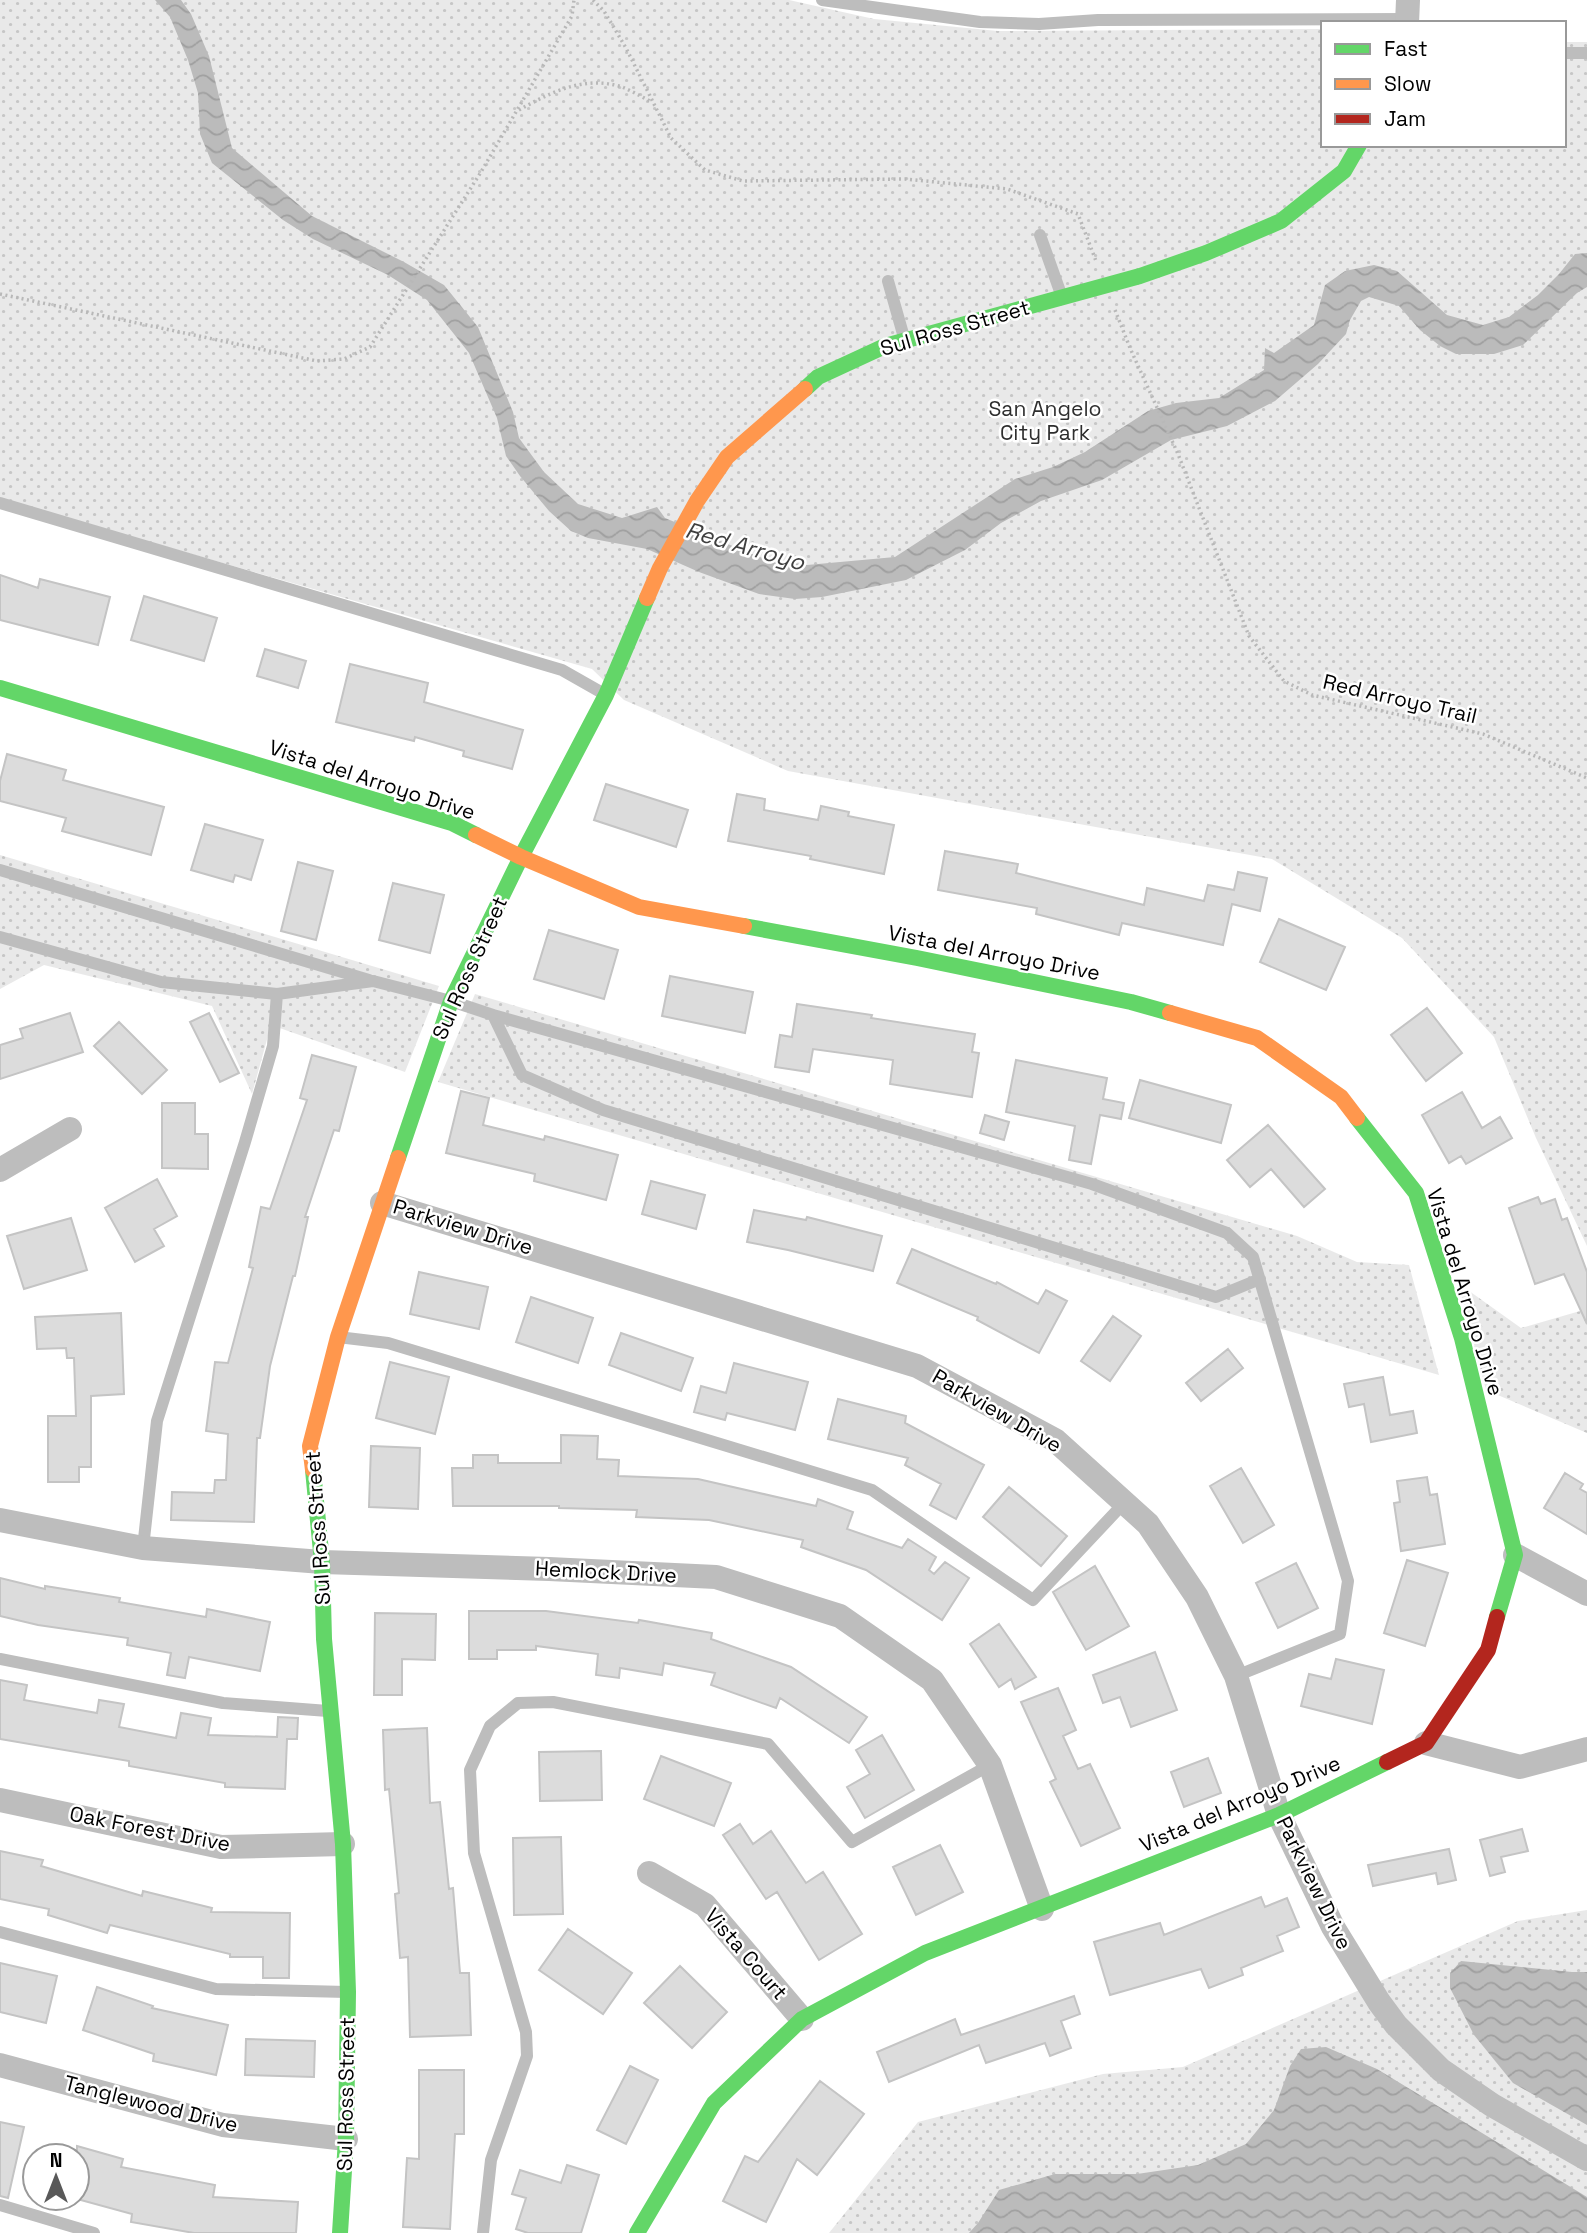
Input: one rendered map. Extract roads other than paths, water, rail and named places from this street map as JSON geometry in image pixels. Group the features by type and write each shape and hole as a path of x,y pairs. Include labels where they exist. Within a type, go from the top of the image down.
{"street":[{"name":"Sul Ross Street","path":"340,2233 346,2139 348,1992 343,1844 324,1639 323,1562 310,1446 338,1337 451,1001 521,857 606,695 660,568 697,501 727,457 818,377 885,346 1106,286 1206,253 1281,221 1344,171 1358,147"},
{"name":"Vista del Arroyo Drive","path":"0,688 452,823 521,857 639,907 917,958 1131,1002 1257,1038 1341,1097 1416,1193 1462,1338 1515,1555 1488,1650 1426,1743 1279,1815 925,1953 802,2019 714,2103 637,2233"},
{"path":"0,1170 70,1129"},
{"name":"Parkview Drive","path":"382,1203 917,1366 1055,1440 1148,1524 1197,1597 1236,1676 1279,1815 1333,1927 1396,2025 1441,2070 1465,2087 1587,2159"},
{"name":"Hemlock Drive","path":"0,1520 143,1548 323,1562 716,1577 840,1616 933,1680 990,1765 1042,1909"},
{"path":"1515,1555 1587,1594"},
{"path":"1426,1743 1520,1767 1587,1749"},
{"name":"Oak Forest Drive","path":"0,1800 221,1847 343,1844"},
{"name":"Vista Court","path":"649,1873 705,1905 802,2019"},
{"name":"Tanglewood Drive","path":"0,2065 223,2125 346,2139"}],"lane":[{"path":"822,0 980,22 1407,14"},
{"path":"1566,53 1587,53"},
{"path":"1040,235 1062,298"},
{"path":"888,281 905,341"},
{"path":"0,503 562,670 606,695"},
{"path":"0,870 373,981 1092,1184 1227,1233 1253,1257 1348,1581 1340,1634 1236,1676"},
{"path":"0,937 161,982 277,994 373,981"},
{"path":"143,1548 157,1421 270,1058 277,994"},
{"path":"493,1015 523,1075 603,1110 1216,1297 1260,1279"},
{"path":"338,1337 388,1343 872,1490 1033,1600 1124,1503"},
{"path":"0,1659 223,1703 331,1711"},
{"path":"483,2233 491,2160 527,2056 526,2032 474,1853 470,1770 490,1726 518,1703 553,1702 768,1744 852,1842 990,1765"},
{"path":"0,1932 216,1989 348,1992"},
{"path":"0,2205 94,2233"}],"water":[{"path":"155,0 181,0 191,14 209,56 232,148 312,216 444,285 478,327 513,412 519,438 544,472 578,504 622,518 657,507 665,518 759,557 807,565 895,557 1015,479 1053,467 1085,452 1148,411 1176,403 1219,398 1264,370 1265,348 1274,353 1314,325 1325,285 1345,271 1374,265 1397,271 1447,315 1483,325 1509,317 1538,295 1575,254 1587,253 1587,287 1577,293 1523,345 1494,354 1456,354 1440,346 1420,330 1399,306 1369,297 1361,301 1350,320 1346,334 1318,364 1275,401 1227,426 1171,440 1102,480 1041,501 1001,523 965,550 906,580 822,597 795,599 759,594 647,549 588,538 571,531 549,511 506,456 497,418 469,353 427,300 388,275 313,239 283,220 212,163 200,134 198,93 188,60 170,17"},
{"path":"1461,1961 1587,1972 1587,2125 1513,2083 1474,2035 1450,1988 1450,1973"},
{"path":"1326,2047 1377,2069 1587,2197 1587,2233 969,2233 999,2190 1055,2174 1137,2174 1198,2165 1246,2144 1274,2110 1290,2066 1301,2049"}],"park label":[{"name":"San Angelo City Park","path":"1045,421"}],"water label":[{"name":"Red Arroyo","path":"745,546"}]}
